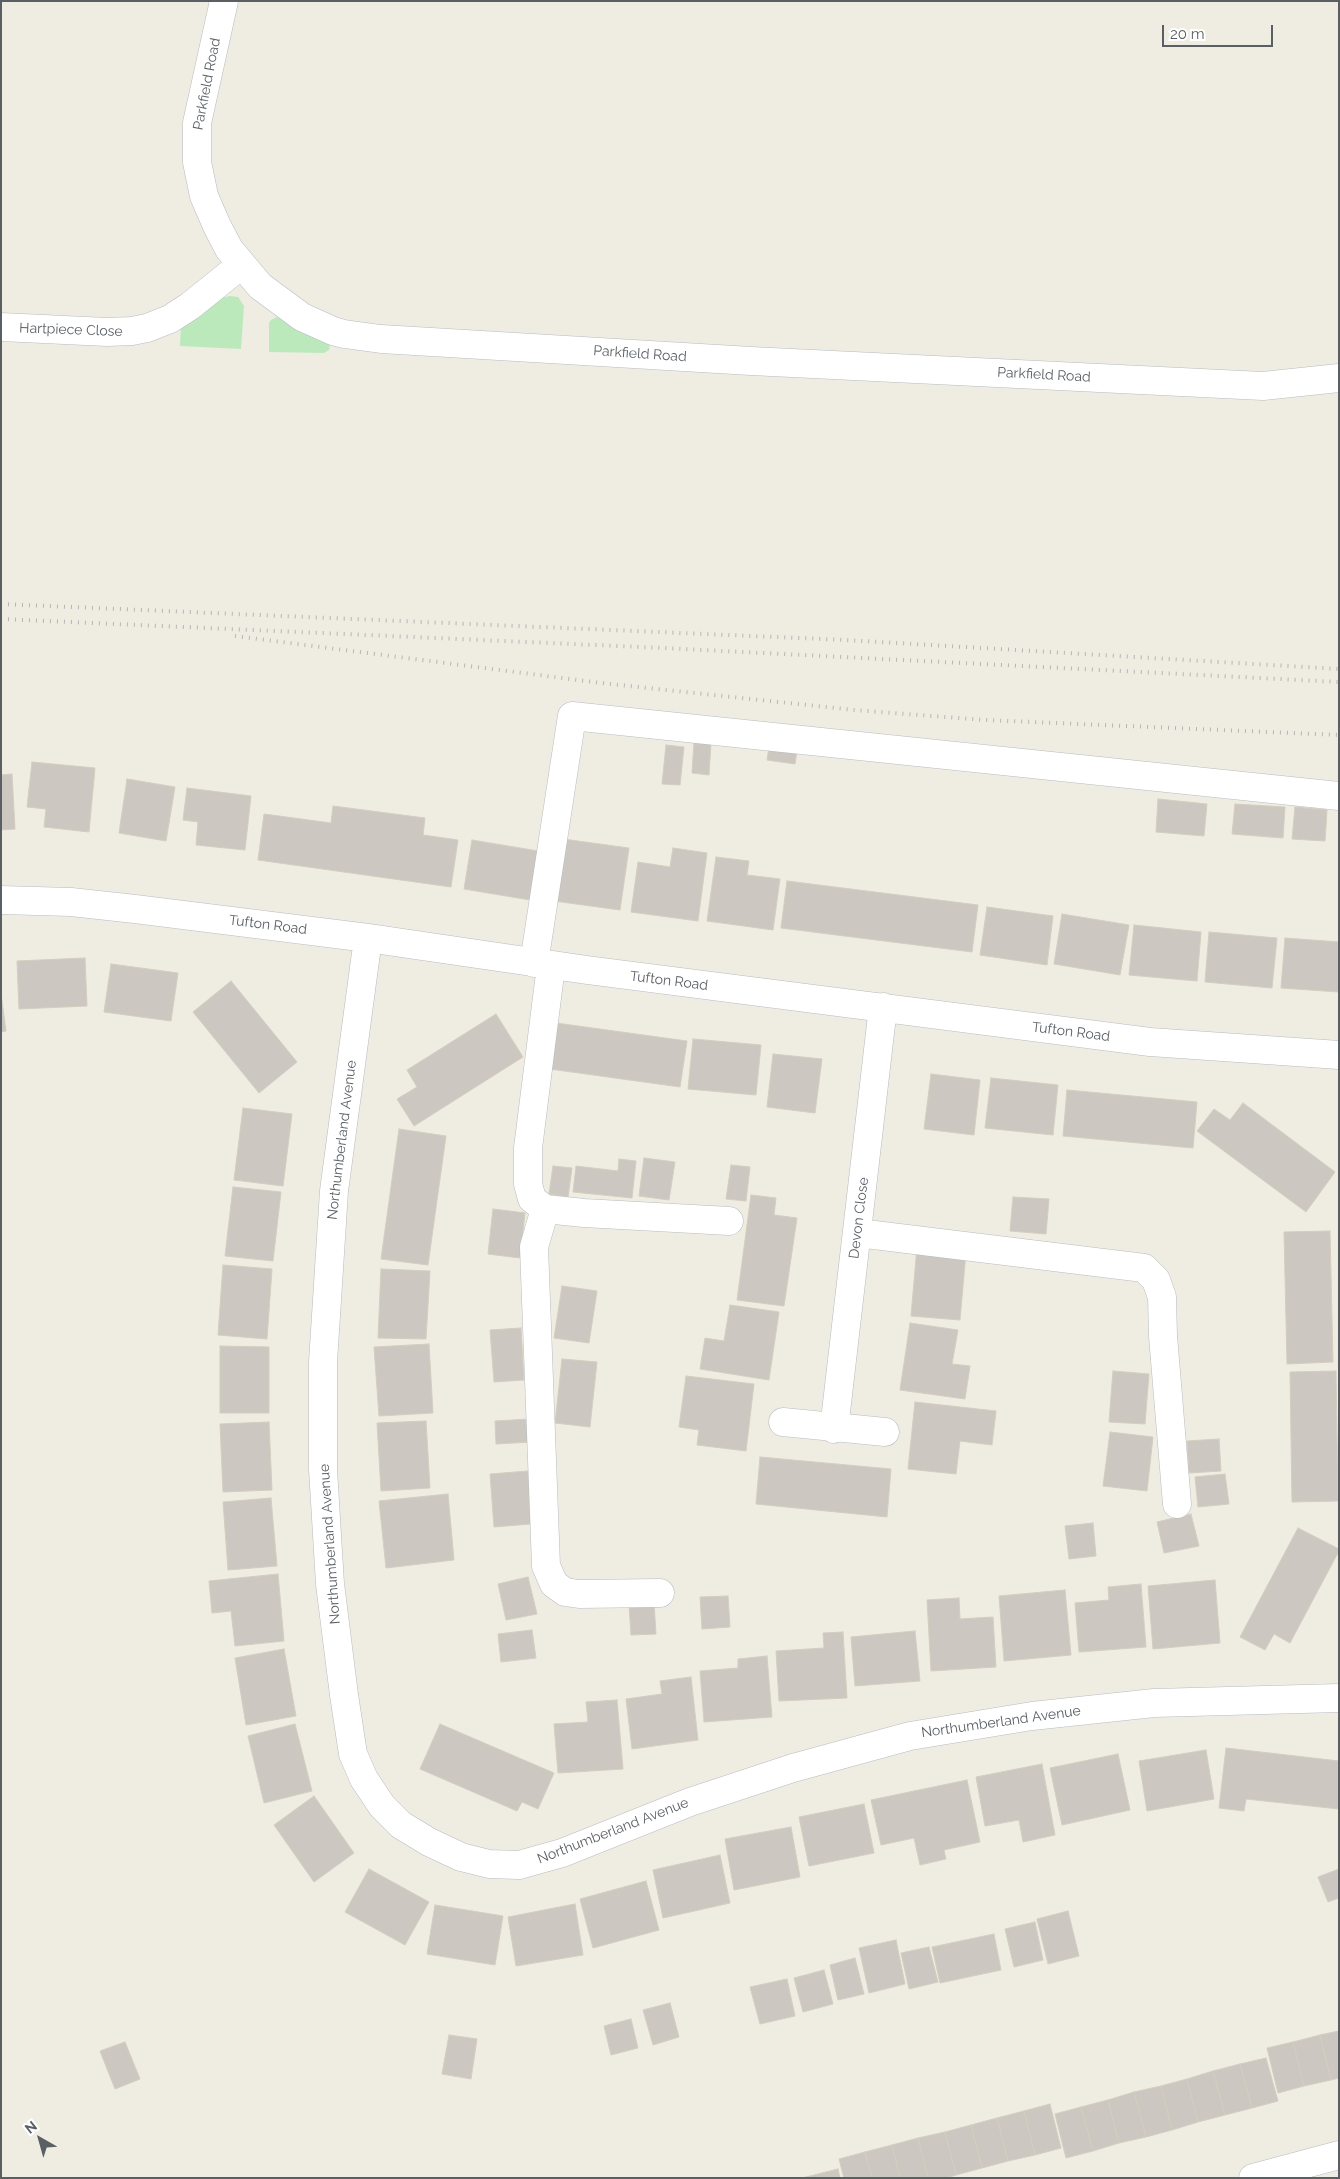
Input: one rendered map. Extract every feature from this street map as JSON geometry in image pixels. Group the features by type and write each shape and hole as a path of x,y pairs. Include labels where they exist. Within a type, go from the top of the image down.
{"street":[{"name":"Parkfield Road","path":"224,1 199,112 197,162 201,186 216,226 241,265 264,289 302,317 333,331 356,336 751,361 1253,385 1339,378"},
{"name":"Hartpiece Close","path":"1,327 107,332 147,328 176,315 241,265"},
{"path":"729,1221 584,1213 545,1208 532,1199 528,1184 528,1148 542,964 572,716 1339,796"},
{"name":"Tufton Road","path":"1,900 71,902 126,908 368,938 542,964 1150,1042 1339,1055"},
{"name":"Northumberland Avenue","path":"368,938 334,1191 323,1362 323,1469 330,1584 353,1754 368,1786 382,1806 401,1825 428,1842 461,1857 489,1864 519,1865 562,1853 718,1792 793,1768 910,1736 1032,1716 1154,1703 1339,1698"},
{"name":"Devon Close","path":"834,1428 883,1007"},
{"path":"545,1208 534,1246 546,1566 554,1584 565,1592 579,1594 660,1593"},
{"path":"858,1234 1144,1268 1156,1280 1162,1297 1163,1336 1177,1504"},
{"path":"783,1422 885,1432"},
{"path":"1253,2178 1339,2155"}],"green space":[{"path":"230,296 238,297 244,306 241,349 180,346 181,323 217,299"},
{"path":"277,317 330,344 329,350 324,353 269,352 269,323"}],"building":[{"path":"770,741 798,745 795,764 767,760"},
{"path":"694,742 711,743 709,775 692,773"},
{"path":"666,745 684,747 680,785 662,784"},
{"path":"32,762 95,768 89,832 44,827 46,809 27,807"},
{"path":"12,774 15,829 1,830 1,775"},
{"path":"127,779 175,787 166,841 119,833"},
{"path":"187,788 251,796 245,850 196,845 198,822 183,820"},
{"path":"1158,799 1207,804 1204,836 1156,832"},
{"path":"1235,804 1285,807 1283,838 1232,834"},
{"path":"333,806 425,818 423,835 458,840 451,887 258,860 264,814 331,823"},
{"path":"1295,807 1327,810 1325,841 1292,839"},
{"path":"563,839 629,848 620,910 554,901"},
{"path":"472,840 538,851 530,900 464,889"},
{"path":"673,848 707,853 698,921 631,912 638,862 670,867"},
{"path":"716,857 749,861 747,875 780,879 773,930 707,921"},
{"path":"787,881 978,905 972,952 781,928"},
{"path":"987,907 1053,916 1047,965 980,955"},
{"path":"1062,914 1129,925 1120,975 1054,964"},
{"path":"1134,925 1201,932 1197,981 1129,975"},
{"path":"1209,932 1277,938 1272,988 1205,982"},
{"path":"1285,938 1339,942 1339,992 1281,988"},
{"path":"85,958 87,1006 19,1009 17,961"},
{"path":"111,964 178,973 171,1021 104,1012"},
{"path":"231,981 297,1062 259,1093 193,1012"},
{"path":"1,994 6,1031 1,1032"},
{"path":"496,1014 523,1057 414,1126 397,1099 417,1087 407,1070"},
{"path":"556,1023 687,1041 680,1087 550,1069"},
{"path":"693,1039 761,1045 756,1095 688,1089"},
{"path":"773,1054 822,1059 815,1113 767,1107"},
{"path":"931,1074 980,1080 974,1135 924,1129"},
{"path":"991,1078 1058,1085 1053,1135 985,1128"},
{"path":"1067,1090 1197,1102 1193,1148 1063,1136"},
{"path":"1243,1103 1335,1172 1306,1212 1197,1131 1214,1109 1230,1120"},
{"path":"243,1108 292,1114 283,1186 234,1180"},
{"path":"399,1129 446,1136 428,1265 381,1259"},
{"path":"644,1158 675,1162 669,1200 639,1196"},
{"path":"619,1159 636,1161 632,1198 573,1192 576,1166 618,1171"},
{"path":"731,1165 750,1167 746,1201 726,1199"},
{"path":"553,1166 572,1168 568,1197 549,1194"},
{"path":"233,1187 281,1192 273,1261 225,1256"},
{"path":"751,1195 776,1198 774,1215 797,1218 784,1306 737,1300"},
{"path":"1013,1197 1049,1199 1046,1234 1010,1231"},
{"path":"493,1209 525,1213 520,1258 488,1254"},
{"path":"1330,1231 1333,1362 1287,1364 1284,1232"},
{"path":"917,1247 966,1252 960,1320 911,1316"},
{"path":"223,1265 272,1269 267,1339 218,1335"},
{"path":"381,1269 430,1271 426,1339 378,1338"},
{"path":"562,1286 597,1291 589,1343 554,1338"},
{"path":"730,1305 779,1312 769,1380 700,1369 705,1338 724,1341"},
{"path":"910,1323 958,1330 952,1364 970,1366 965,1399 900,1390"},
{"path":"521,1328 524,1380 494,1382 490,1330"},
{"path":"429,1344 433,1413 379,1416 374,1347"},
{"path":"220,1346 269,1347 269,1413 220,1413"},
{"path":"562,1359 597,1362 590,1427 555,1423"},
{"path":"1113,1371 1149,1374 1145,1424 1109,1422"},
{"path":"1336,1371 1338,1501 1292,1502 1290,1372"},
{"path":"686,1376 754,1384 746,1451 697,1445 699,1430 679,1427"},
{"path":"915,1402 996,1411 992,1445 960,1441 956,1474 908,1469"},
{"path":"530,1419 531,1442 496,1444 495,1421"},
{"path":"426,1421 430,1488 381,1491 377,1423"},
{"path":"269,1422 272,1490 223,1492 220,1424"},
{"path":"1110,1432 1153,1437 1147,1491 1103,1486"},
{"path":"1219,1439 1221,1471 1189,1473 1187,1441"},
{"path":"760,1457 891,1469 887,1517 756,1504"},
{"path":"528,1471 531,1524 494,1527 490,1474"},
{"path":"1225,1474 1229,1504 1198,1507 1195,1477"},
{"path":"448,1494 454,1560 386,1568 379,1501"},
{"path":"271,1498 277,1566 228,1570 223,1502"},
{"path":"1191,1514 1199,1546 1164,1553 1157,1522"},
{"path":"1093,1523 1096,1556 1069,1559 1065,1526"},
{"path":"1298,1528 1339,1549 1339,1551 1290,1643 1274,1634 1265,1650 1240,1637"},
{"path":"278,1574 284,1641 235,1646 231,1611 212,1613 209,1581"},
{"path":"528,1577 537,1614 506,1620 498,1584"},
{"path":"1215,1580 1220,1643 1153,1649 1148,1586"},
{"path":"1141,1584 1146,1647 1079,1652 1075,1603 1109,1600 1108,1587"},
{"path":"1065,1590 1071,1655 1004,1661 999,1596"},
{"path":"728,1596 730,1627 702,1629 700,1597"},
{"path":"959,1598 960,1619 993,1617 996,1667 931,1671 927,1600"},
{"path":"654,1603 656,1634 631,1635 629,1605"},
{"path":"532,1630 536,1658 501,1662 498,1634"},
{"path":"915,1631 920,1681 855,1686 851,1637"},
{"path":"843,1632 847,1698 779,1701 776,1651 824,1648 823,1633"},
{"path":"284,1649 296,1716 246,1725 235,1658"},
{"path":"767,1656 772,1717 704,1722 700,1671 738,1668 738,1659"},
{"path":"691,1677 698,1740 632,1749 626,1699 662,1694 660,1681"},
{"path":"617,1700 623,1769 558,1773 554,1724 588,1722 586,1702"},
{"path":"295,1724 312,1791 264,1803 248,1736"},
{"path":"440,1724 554,1773 538,1809 522,1802 517,1811 420,1769"},
{"path":"1226,1748 1339,1761 1339,1809 1246,1799 1244,1811 1219,1808"},
{"path":"1206,1750 1214,1799 1147,1811 1139,1761"},
{"path":"1118,1754 1130,1810 1062,1825 1050,1768"},
{"path":"1042,1764 1055,1835 1023,1842 1019,1820 985,1826 976,1777"},
{"path":"967,1780 980,1842 944,1850 946,1859 920,1865 914,1838 881,1845 871,1800"},
{"path":"314,1796 354,1853 314,1882 274,1825"},
{"path":"864,1804 874,1853 809,1866 799,1817"},
{"path":"791,1827 800,1877 734,1890 725,1839"},
{"path":"720,1855 730,1903 663,1918 653,1870"},
{"path":"369,1869 429,1902 405,1945 345,1912"},
{"path":"1339,1869 1339,1898 1328,1902 1318,1877"},
{"path":"646,1881 659,1930 593,1948 580,1899"},
{"path":"575,1904 583,1955 516,1966 508,1917"},
{"path":"435,1905 503,1916 495,1965 427,1954"},
{"path":"1068,1911 1079,1956 1048,1964 1037,1919"},
{"path":"1035,1922 1043,1960 1014,1967 1005,1929"},
{"path":"994,1934 1001,1970 940,1983 932,1947"},
{"path":"896,1940 905,1984 869,1993 859,1948"},
{"path":"929,1947 938,1982 909,1989 901,1953"},
{"path":"855,1958 864,1994 838,2000 830,1965"},
{"path":"824,1970 833,2004 803,2012 794,1978"},
{"path":"787,1979 795,2016 760,2024 750,1987"},
{"path":"670,2003 679,2037 653,2045 643,2010"},
{"path":"631,2019 638,2048 611,2055 604,2026"},
{"path":"1339,2031 1339,2078 1331,2080 1320,2035"},
{"path":"449,2035 477,2039 471,2079 442,2074"},
{"path":"1320,2035 1331,2080 1304,2086 1293,2042"},
{"path":"125,2042 140,2079 115,2089 100,2051"},
{"path":"1293,2042 1304,2086 1278,2093 1267,2048"},
{"path":"1266,2058 1278,2101 1252,2108 1240,2064"},
{"path":"1240,2064 1252,2108 1225,2115 1213,2071"},
{"path":"1213,2071 1225,2115 1198,2122 1187,2079"},
{"path":"1187,2079 1198,2122 1172,2130 1161,2086"},
{"path":"1161,2086 1172,2130 1146,2137 1134,2092"},
{"path":"1134,2092 1146,2137 1119,2143 1108,2100"},
{"path":"1108,2100 1119,2143 1093,2151 1081,2107"},
{"path":"1050,2104 1061,2148 1035,2155 1024,2111"},
{"path":"1081,2107 1093,2151 1066,2158 1055,2114"},
{"path":"1024,2111 1035,2155 1008,2161 997,2118"},
{"path":"997,2118 1008,2161 982,2168 971,2125"},
{"path":"971,2125 982,2168 956,2175 945,2132"},
{"path":"945,2132 956,2175 946,2178 928,2178 918,2138"},
{"path":"918,2138 928,2178 900,2178 892,2145"},
{"path":"892,2145 900,2178 872,2178 865,2152"},
{"path":"865,2152 872,2178 844,2178 839,2159"},
{"path":"838,2169 840,2178 802,2178"}],"railway":[{"path":"1,604 846,640 1339,669"},
{"path":"1,619 664,648 1339,682"},
{"path":"235,636 601,683 854,710 985,720 1339,735"}]}
